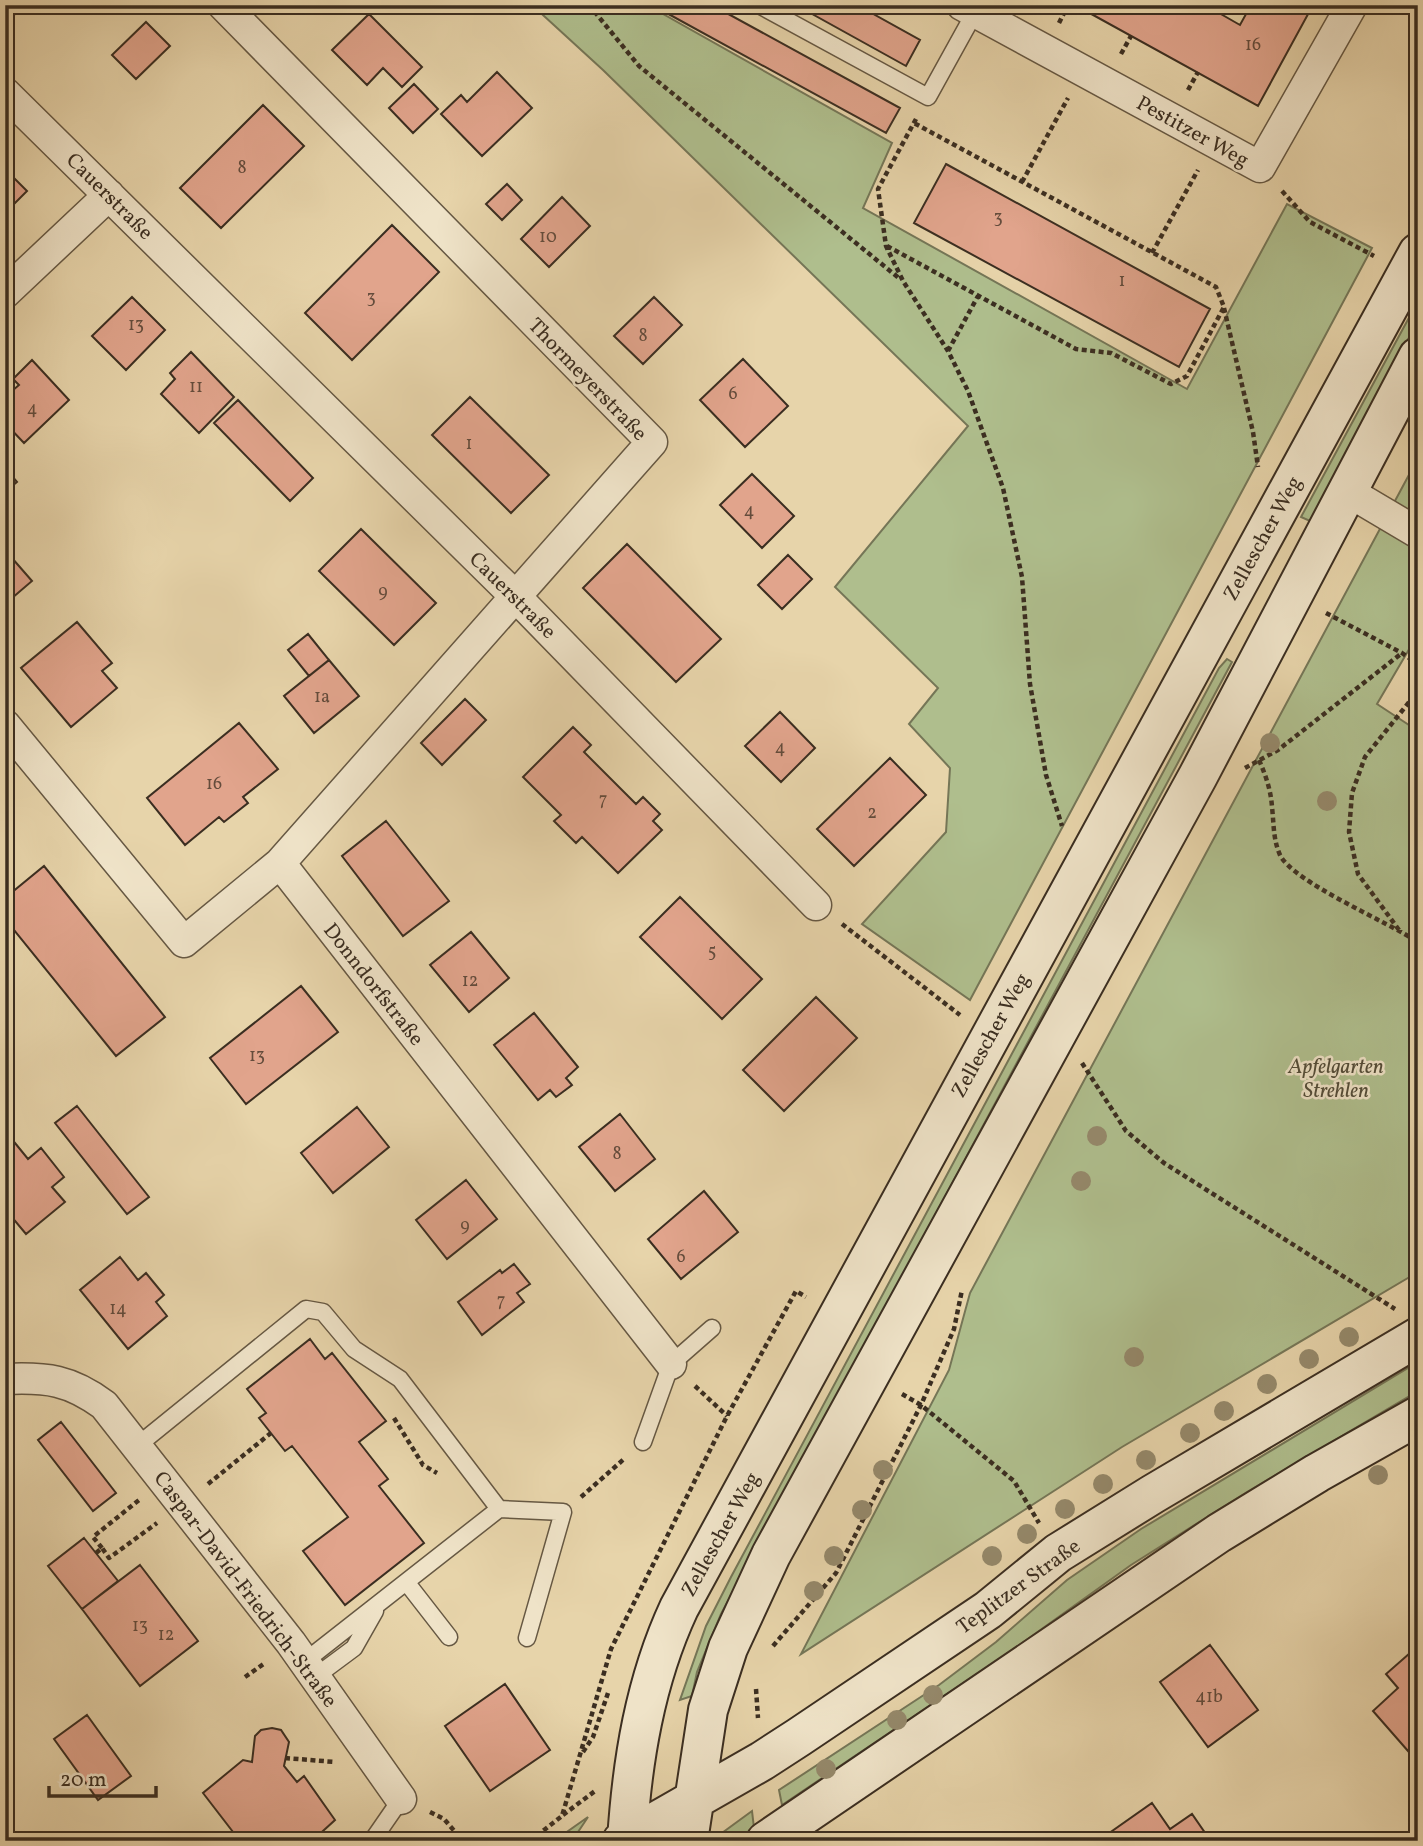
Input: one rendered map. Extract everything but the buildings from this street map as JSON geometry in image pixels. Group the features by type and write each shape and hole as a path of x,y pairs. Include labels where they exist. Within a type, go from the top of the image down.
{"main road":[{"name":"Zellescher Weg","path":"625,1840 646,1702 666,1636 1087,857 1418,253"},
{"path":"688,1841 708,1710 728,1648 771,1555 1198,776 1418,357"},
{"name":"Teplitzer Straße","path":"625,1840 694,1798 762,1762 988,1610 1058,1553 1412,1326"},
{"path":"766,1841 1219,1534 1317,1473 1418,1416"}],"street":[{"name":"Thormeyerstraße","path":"223,5 652,442 280,863"},
{"name":"Pestitzer Weg","path":"969,9 1261,167 1352,5"},
{"name":"Cauerstraße","path":"5,93 516,597 816,905"},
{"path":"5,293 109,195"},
{"path":"1347,491 1418,533"},
{"path":"5,725 184,942 280,863"},
{"name":"Donndorfstraße","path":"280,863 671,1364"},
{"name":"Caspar-David-Friedrich-Straße","path":"5,1379 58,1381 83,1390 104,1405 310,1670 401,1799"}],"lane":[{"path":"759,5 928,97 969,9"},
{"path":"136,1446 306,1309 314,1310 323,1312 354,1349 400,1379 499,1509"},
{"path":"643,1442 671,1364 712,1328"},
{"path":"310,1670 354,1648 377,1605 499,1509 564,1512 527,1638"},
{"path":"407,1583 449,1637"},
{"path":"372,1841 401,1799"}],"path":[{"path":"589,5 639,66 903,281"},
{"path":"1238,5 1248,10"},
{"path":"1022,182 1083,70"},
{"path":"928,97 877,189 886,246 903,281 948,351 968,391 1003,488 1022,577 1030,684 1046,775 1068,846 1087,857"},
{"path":"914,123 1216,287 1224,307 1253,432 1259,474"},
{"path":"1152,253 1214,142"},
{"path":"1261,167 1310,222 1365,252"},
{"path":"886,246 1076,349 1111,353 1171,384 1187,376 1224,307"},
{"path":"948,351 978,296"},
{"path":"1291,595 1418,664"},
{"path":"1198,776 1244,769 1278,750 1402,653"},
{"path":"1399,930 1358,874 1349,832 1352,793 1366,757 1418,691"},
{"path":"1259,760 1268,779 1273,808 1273,835 1281,858 1299,877 1418,942"},
{"path":"816,905 968,1022 999,1019"},
{"path":"1054,1038 1073,1049 1126,1131 1164,1163 1412,1326"},
{"path":"772,1647 836,1573 921,1405 954,1329 962,1288"},
{"path":"530,1841 562,1816 611,1649 727,1416 796,1292 839,1314"},
{"path":"671,1364 727,1416"},
{"path":"870,1375 921,1405 1014,1481 1058,1553"},
{"path":"398,1426 423,1465"},
{"path":"164,1480 93,1537 109,1558 183,1504 271,1433"},
{"path":"564,1512 643,1442"},
{"path":"96,1553 102,1548"},
{"path":"285,1758 314,1762"},
{"path":"401,1799 444,1819 463,1841"}],"green space":[{"path":"532,5 647,5 892,143 863,208 1187,389 1287,204 1372,248 970,1000 862,924 946,832 950,768 909,724 938,688 835,587 968,426 603,70"},
{"path":"1418,301 1418,321 1310,521 1301,517"},
{"name":"Apfelgarten Strehlen","path":"1418,458 1418,634 1377,704 1418,731 1418,1272 1122,1447 801,1654 949,1370 970,1293"},
{"path":"1227,659 1232,662 721,1614 697,1672 692,1696 680,1700 706,1626 731,1577 1219,668"},
{"path":"1418,1362 1418,1391 1247,1492 1131,1565 1014,1649 782,1805 779,1790 939,1685 996,1642 1067,1580 1141,1529"},
{"path":"752,1811 754,1828 734,1841 711,1841"},
{"path":"588,1817 572,1841 554,1841"}]}
